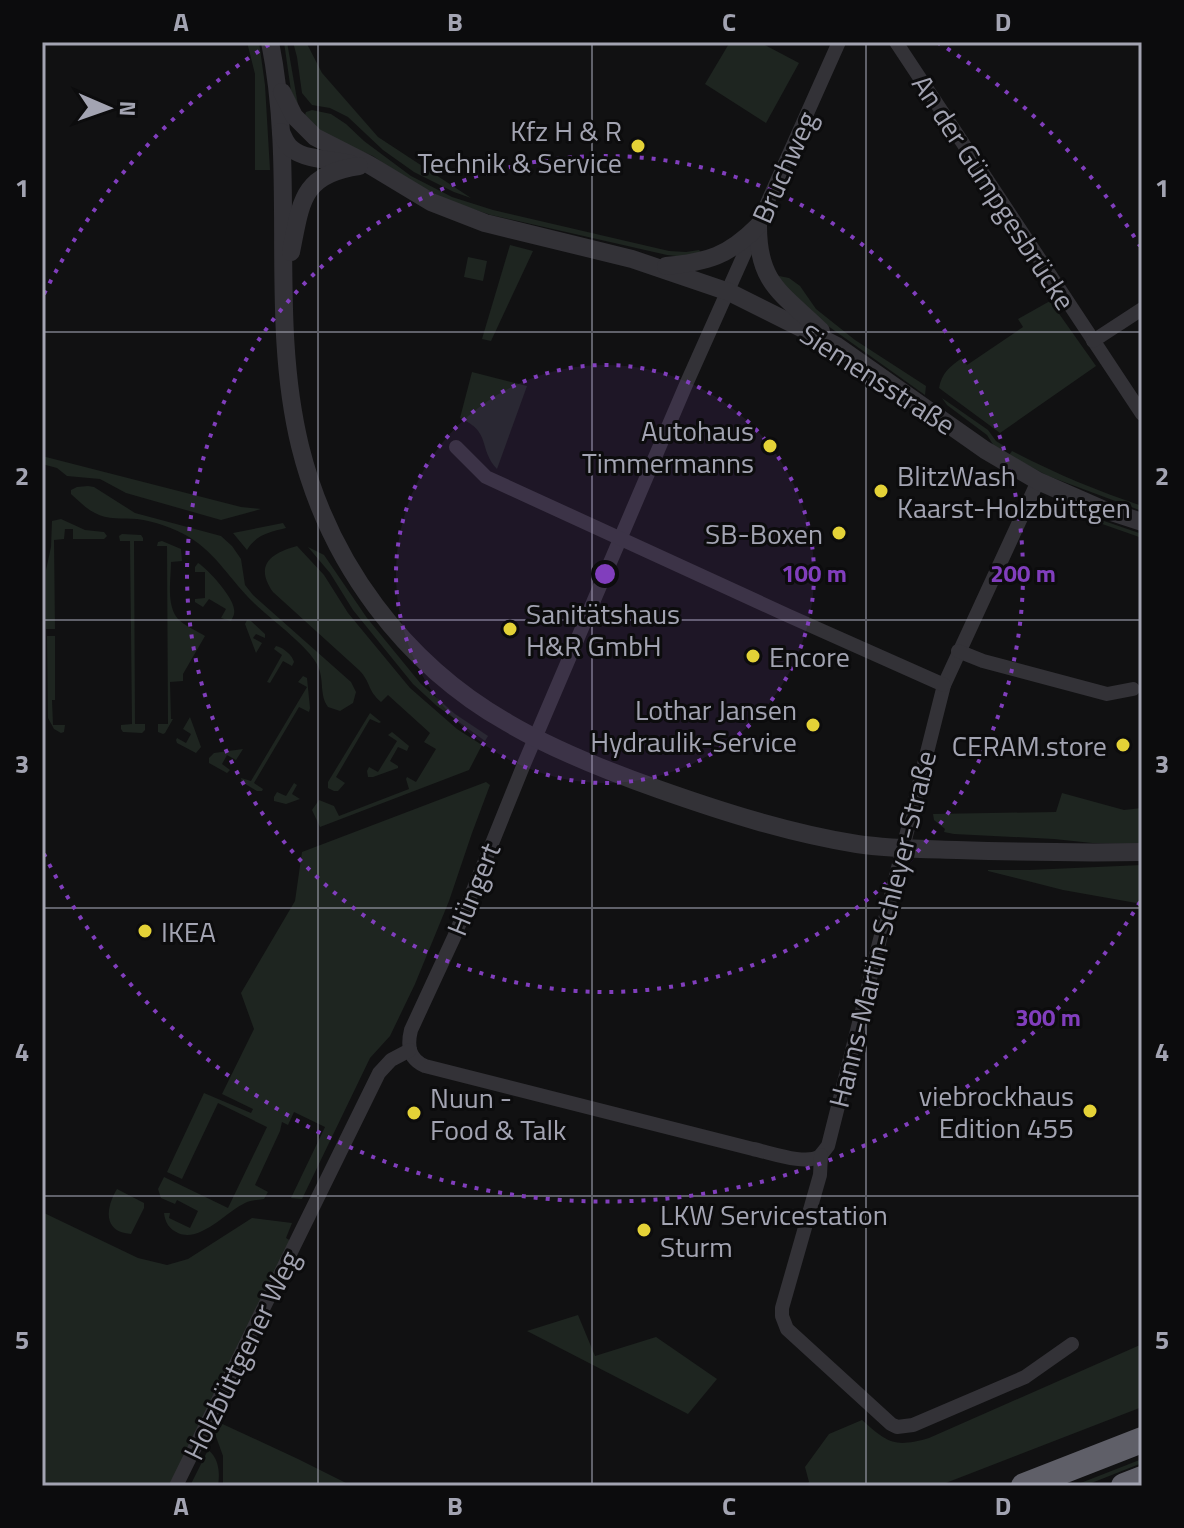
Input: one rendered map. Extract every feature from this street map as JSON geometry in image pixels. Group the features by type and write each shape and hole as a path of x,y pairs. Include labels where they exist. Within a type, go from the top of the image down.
{"highway":[{"path":"1024,1486 1142,1440"},
{"path":"1124,1486 1142,1479"}],"street":[{"path":"270,42 277,78 280,129 288,369 300,445 322,512 343,555 375,606 425,662 476,703 535,738 616,774 743,817 860,844 902,848 1038,853 1142,852"},
{"name":"Bruchweg","path":"729,292 839,42"},
{"name":"An der Gümpgesbrücke","path":"896,42 1142,414"},
{"name":"Siemensstraße","path":"277,78 288,108 315,137 431,202 507,230 659,267 729,292 837,346 985,450 1038,481 1102,509 1142,522"},
{"name":"Siemensstraße","path":"280,129 286,143 302,155 358,162"},
{"path":"284,286 300,206 307,192 328,174 358,162"},
{"path":"659,267 688,264 725,253 758,226"},
{"path":"758,226 759,253 767,276 778,291 837,346"},
{"name":"Hüngert","path":"410,1050 411,1030 455,935 535,738 688,380 729,292"},
{"path":"1093,341 1142,309"},
{"path":"456,447 486,477 944,685"},
{"name":"Hanns-Martin-Schleyer-Straße","path":"1038,481 944,685 828,1146 821,1155 820,1175 782,1308 783,1323 787,1329 897,1427 913,1425 1025,1377 1072,1344"},
{"path":"958,651 983,661 1107,694 1133,689"},
{"path":"410,1050 419,1063 436,1069 800,1160 812,1160 821,1155"},
{"name":"Holzbüttgener Weg","path":"176,1486 379,1073 391,1060 410,1050"}],"shaded area":[{"path":"247,42 259,42 270,170 255,170 255,74"},
{"path":"284,42 287,42 298,105 291,91"},
{"path":"293,42 306,42 322,73 378,137 471,198 414,172 383,150 348,117 330,108 312,105 302,93"},
{"path":"730,42 759,42 799,63 766,123 705,84"},
{"path":"312,110 331,114 411,176 452,197 493,210 669,251 699,250 702,254 686,257 667,255 491,215 451,202 404,178 373,156 331,139 304,118 306,112"},
{"path":"510,245 533,251 491,341 482,339"},
{"path":"468,257 487,261 483,281 464,277"},
{"path":"774,275 789,278 800,286 816,309 855,340 926,386 925,395 807,311"},
{"path":"1050,301 1096,366 1000,433 939,388 940,383 957,361 962,358 967,365 1023,327 1018,319"},
{"path":"472,372 527,386 497,469 477,429 460,418"},
{"path":"942,398 988,430 1004,446 1002,450 994,446 987,435"},
{"path":"1012,451 1076,481 1142,506 1142,511 1048,476 1009,455"},
{"path":"42,456 241,507 261,509 221,520 126,493 100,479 67,476 57,468 42,464"},
{"path":"88,486 135,513 221,536 241,559 245,585 351,682 356,692 353,703 340,711 328,707 318,667 310,654 253,602 199,544 157,523 110,518 92,511 71,494 71,490 77,487"},
{"path":"1072,510 1142,534 1142,538 1071,513"},
{"path":"61,519 85,530 104,532 107,536 104,539 73,539 73,529 65,529 64,539 54,540 55,629 46,629 46,570 52,521"},
{"path":"283,523 286,528 259,538 247,550 233,533"},
{"path":"122,534 141,535 143,538 143,541 134,541 135,724 145,724 142,733 123,732 121,729 121,725 132,724 130,541 120,541"},
{"path":"162,541 181,549 182,561 171,562 170,592 174,613 181,622 205,636 183,674 183,681 170,682 173,719 163,734 158,732 158,724 168,724 167,546 157,546"},
{"path":"297,546 324,575 348,613 410,688 457,729 482,745 469,770 320,827 312,810 319,800 334,806 339,816 409,789 407,777 416,782 436,749 424,742 430,733 388,695 381,702 359,670 273,592 265,567 280,552"},
{"path":"308,547 324,555 367,618 421,684 455,714 488,736 485,741 413,684 353,610 330,573"},
{"path":"198,563 214,577 233,604 231,621 221,618 226,609 209,599 203,607 195,602 195,599 205,598 205,572 195,572"},
{"path":"247,620 265,634 265,638 256,634 253,638 262,643 256,653 245,624"},
{"path":"47,636 55,636 53,725 65,725 61,733 54,729 48,718"},
{"path":"276,646 287,652 294,662 292,666 283,661 270,683 267,682 282,655 274,649"},
{"path":"303,676 307,678 309,712 299,707 254,783 263,789 257,791 242,782 241,778 251,781 307,687 298,682"},
{"path":"370,713 381,722 370,719 336,777 345,783 338,791 328,788 328,782"},
{"path":"190,717 201,747 196,753 176,740 186,743 191,734 183,729"},
{"path":"392,732 409,746 407,751 398,747 390,761 398,768 368,777 369,767 378,772 397,741 388,735"},
{"path":"243,749 236,760 227,755 222,764 230,770 227,773 209,763 214,753"},
{"path":"486,782 490,785 449,901 415,984 390,1036 370,1058 302,1199 291,1198 325,1127 294,1112 288,1125 282,1122 255,1185 268,1192 264,1199 245,1203 195,1234 175,1231 168,1225 164,1213 170,1213 169,1218 190,1228 198,1211 177,1200 175,1204 161,1198 158,1189 164,1177 228,1208 267,1127 218,1103 182,1179 167,1172 204,1093 251,1113 253,1109 222,1094 254,1029 241,993 295,901 302,852"},
{"path":"294,783 297,785 292,794 300,799 286,804 274,801 277,792 286,796"},
{"path":"1062,793 1124,810 1142,808 1142,844 954,834 944,832 945,829 934,820 933,814 1056,812"},
{"path":"1142,865 1142,904 1063,890 988,871 988,870"},
{"path":"117,1189 144,1203 131,1234 115,1229 109,1218 110,1203"},
{"path":"42,1212 138,1258 167,1265 188,1259 252,1218 292,1223 286,1238 291,1241 169,1486 68,1483 42,1486"},
{"path":"578,1315 595,1356 656,1337 717,1379 688,1414 527,1331"},
{"path":"1142,1336 1142,1407 938,1486 806,1486 809,1482 805,1467 829,1434 862,1420 885,1438 899,1443 929,1438 1140,1345"},
{"path":"216,1421 352,1486 223,1486 223,1456 214,1431"},
{"path":"208,1450 218,1466 218,1486 190,1486"},
{"path":"1142,1459 1142,1463 1084,1486 1073,1486"}],"place":[{"name":"Kfz H & R Technik & Service","path":"638,146"},
{"name":"Autohaus Timmermanns","path":"770,446"},
{"name":"BlitzWash Kaarst-Holzbüttgen","path":"881,491"},
{"name":"SB-Boxen","path":"839,533"},
{"name":"Sanitätshaus H&R GmbH","path":"510,629"},
{"name":"Encore","path":"753,656"},
{"name":"Lothar Jansen Hydraulik-Service","path":"813,725"},
{"name":"CERAM.store","path":"1123,745"},
{"name":"IKEA","path":"145,931"},
{"name":"viebrockhaus Edition 455","path":"1090,1111"},
{"name":"Nuun - Food & Talk","path":"414,1113"},
{"name":"LKW Servicestation Sturm","path":"644,1230"}]}
